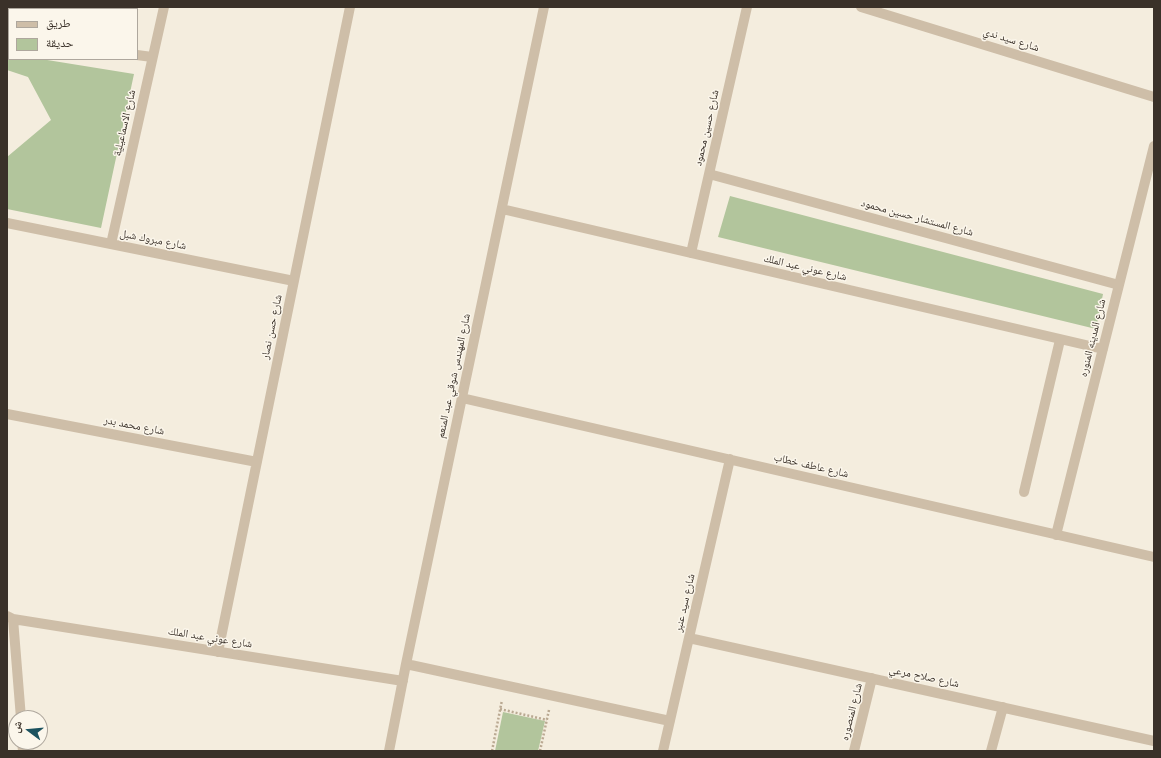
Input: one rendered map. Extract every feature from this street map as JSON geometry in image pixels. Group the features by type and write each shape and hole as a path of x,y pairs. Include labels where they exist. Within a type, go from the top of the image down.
{"street":[{"name":"شارع الاسماعيلية","path":"111,244 164,7"},
{"name":"شارع حسن نصار","path":"218,652 350,7"},
{"name":"شارع المهندس شوقي عبد المنعم","path":"389,751 544,7"},
{"name":"شارع حسين محمود","path":"691,253 747,7"},
{"name":"شارع سيد ندي","path":"861,7 1154,97"},
{"path":"138,55 152,58"},
{"name":"شارع المدينه المنوره","path":"1056,535 1154,146"},
{"name":"شارع المستشار حسين محمود","path":"709,174 1119,285"},
{"name":"شارع عوني عبد الملك","path":"502,209 1103,349"},
{"name":"شارع مبروك شبل","path":"7,223 294,281"},
{"path":"1024,492 1060,340"},
{"name":"شارع عاطف خطاب","path":"462,398 1154,557"},
{"name":"شارع محمد بدر","path":"7,414 257,462"},
{"name":"شارع سيد عنبر","path":"663,751 730,460"},
{"path":"9,619 20,710"},
{"name":"شارع عوني عبد الملك","path":"9,619 403,681"},
{"name":"شارع صلاح مرعي","path":"689,638 1154,741"},
{"path":"406,664 670,721"},
{"name":"شارع المنصوره","path":"854,751 872,678"},
{"path":"991,751 1004,707"}],"path":[{"path":"492,751 505,686"},
{"path":"540,751 552,696"},
{"path":"500,709 547,720"}],"green space":[{"path":"7,53 8,60 47,60 134,74 101,228 7,209 7,157 51,120 28,77 7,70"},
{"path":"730,196 1103,294 1096,329 718,237"},
{"path":"503,712 545,721 538,751 495,751"}]}
